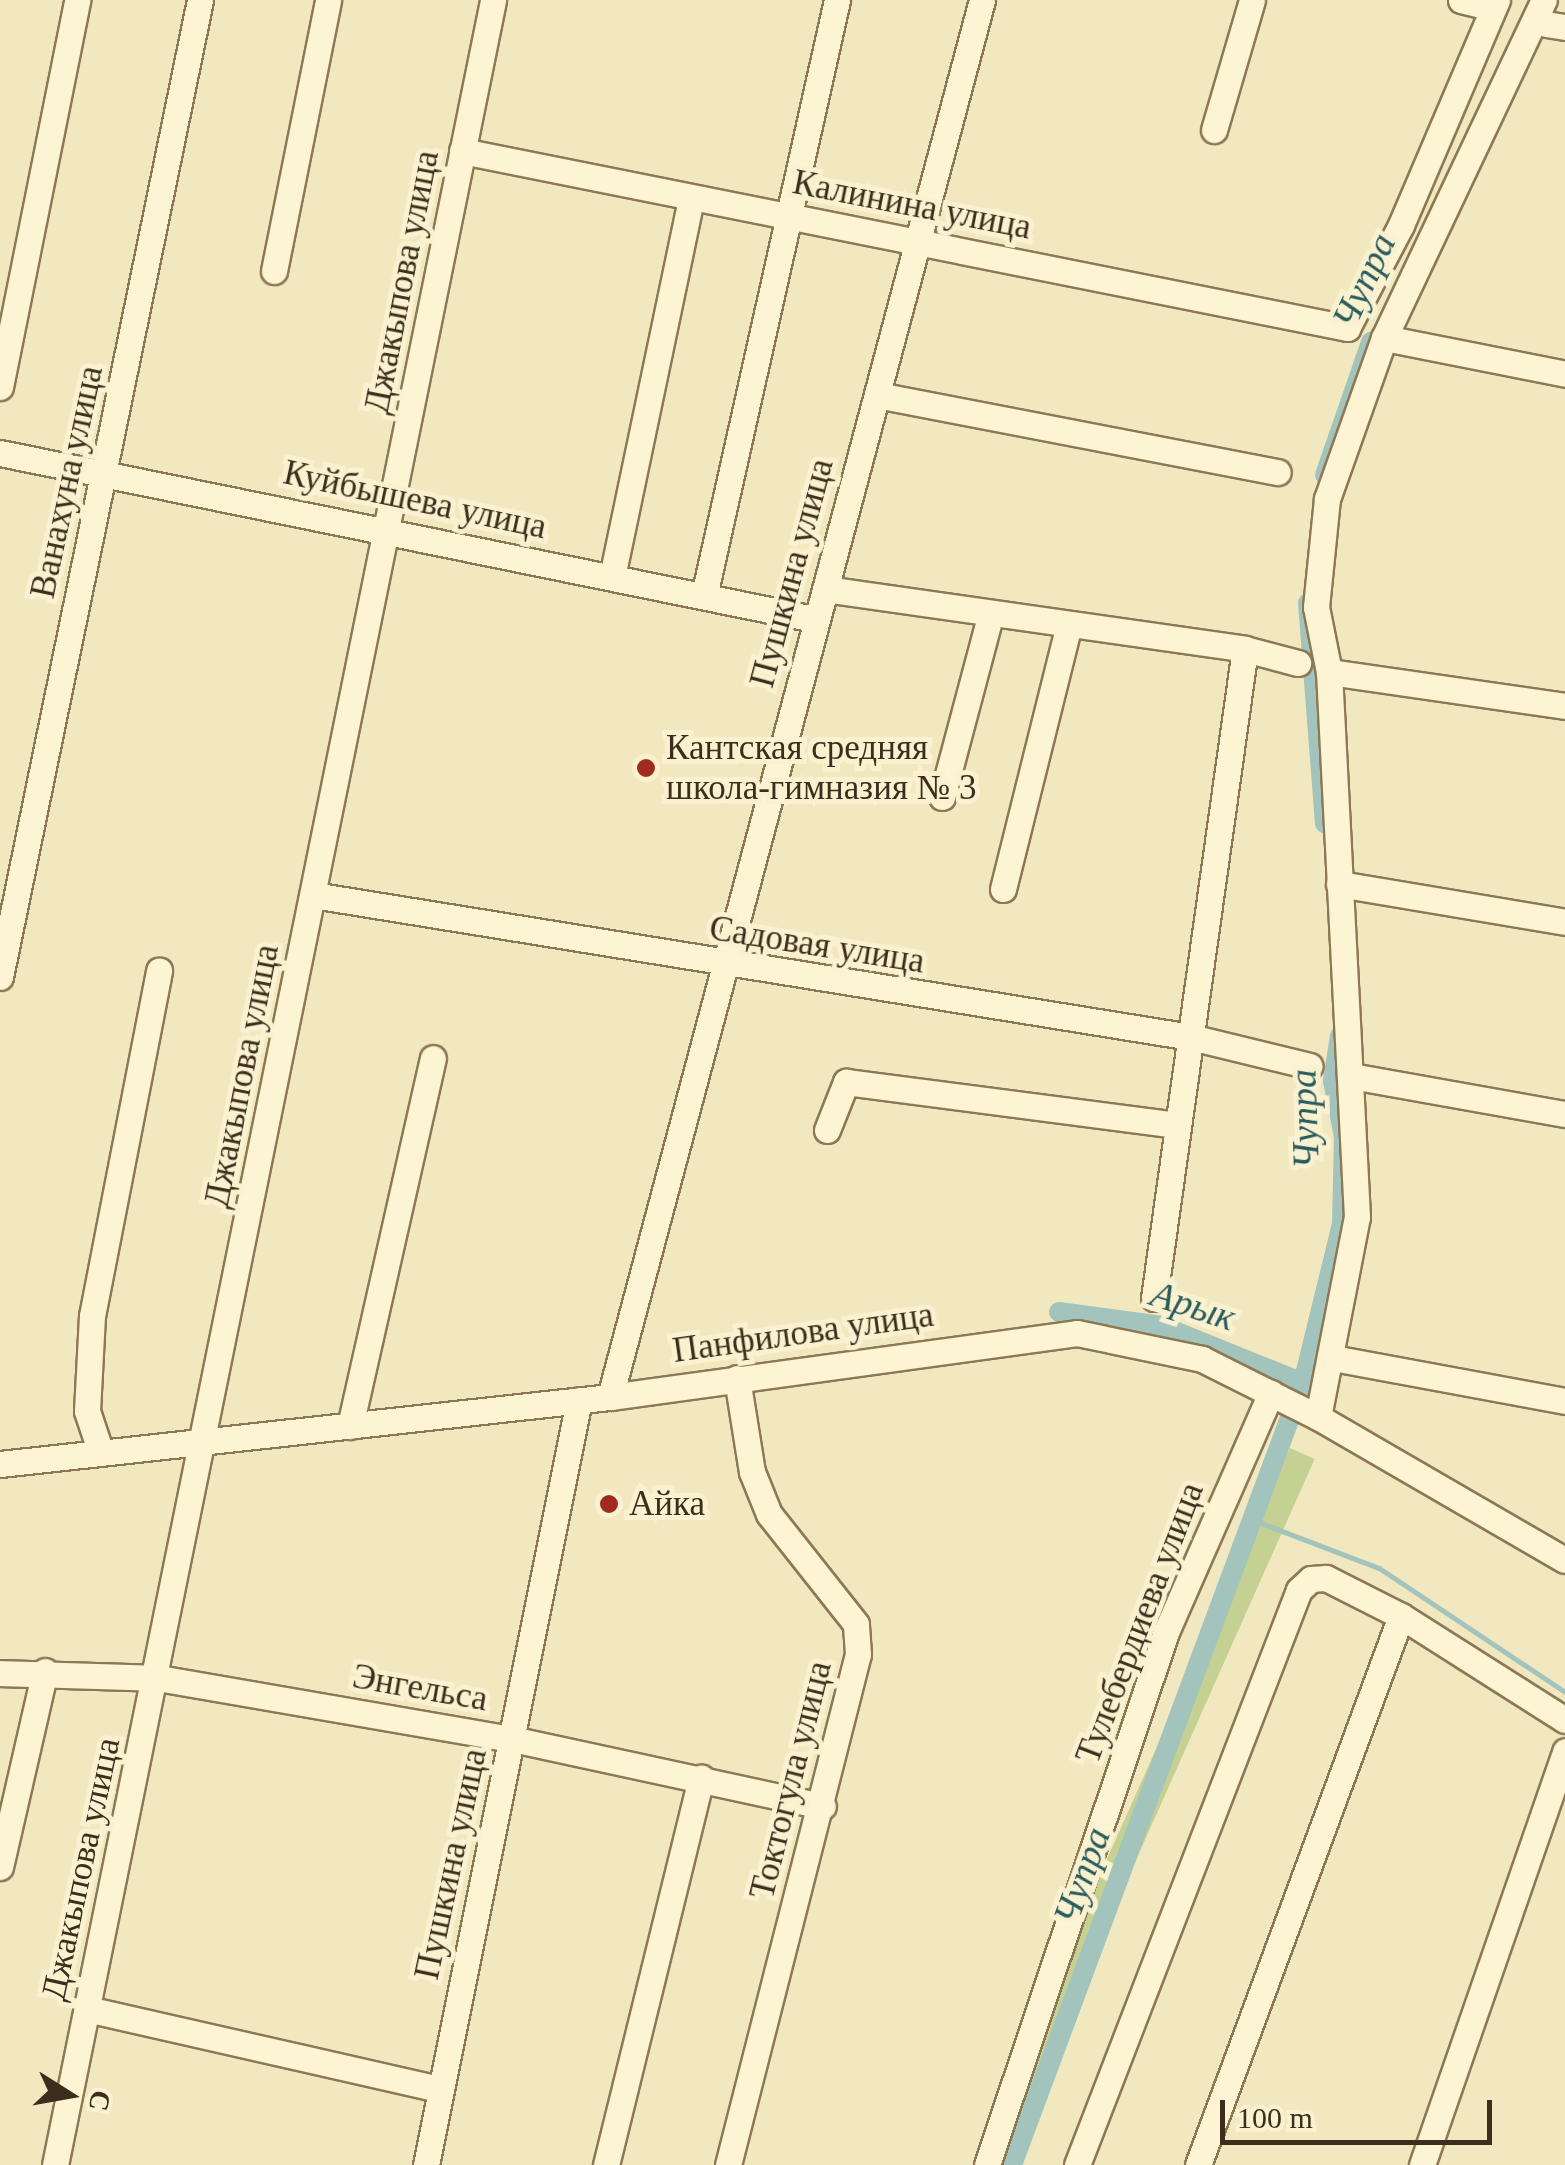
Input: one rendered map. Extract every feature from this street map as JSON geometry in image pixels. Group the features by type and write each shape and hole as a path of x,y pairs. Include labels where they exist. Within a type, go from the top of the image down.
{"street":[{"path":"0,387 77,0"},
{"name":"Ванахуна улица","path":"0,978 200,0"},
{"path":"274,271 328,0"},
{"name":"Джакыпова улица","path":"55,2165 158,1678 493,0"},
{"path":"704,596 838,0"},
{"name":"Пушкина улица","path":"610,1397 814,618 825,589 982,0"},
{"path":"1214,130 1252,0"},
{"path":"1461,0 1495,4"},
{"name":"Калинина улица","path":"462,151 1347,328 1401,226 1495,4"},
{"path":"1318,1418 1357,1217 1329,672 1316,607 1327,499 1384,338 1551,17"},
{"path":"612,576 691,198"},
{"path":"1384,338 1565,374"},
{"path":"877,394 1278,472"},
{"name":"Куйбышева улица","path":"1,456 106,472 814,618"},
{"path":"825,589 1246,649 1298,663"},
{"path":"942,797 992,613"},
{"path":"1003,889 1069,624"},
{"path":"1154,1298 1246,649"},
{"path":"1329,672 1565,706"},
{"path":"1340,884 1565,922"},
{"name":"Садовая улица","path":"313,895 724,966 1191,1037 1310,1066"},
{"path":"101,1453 86,1411 92,1316 159,970"},
{"path":"350,1426 433,1058"},
{"path":"1351,1076 1565,1114"},
{"path":"827,1130 846,1082 1177,1125"},
{"name":"Панфилова улица","path":"0,1464 610,1397 1077,1334 1202,1359 1318,1418 1565,1560"},
{"path":"1332,1358 1565,1401"},
{"name":"Токтогула улица","path":"728,2165 823,1806 858,1654 856,1624 769,1514 752,1472 736,1378"},
{"name":"Тулебердиева улица","path":"987,2165 1166,1632 1271,1393"},
{"name":"Пушкина улица","path":"426,2165 579,1400"},
{"path":"1077,2165 1298,1590 1311,1579 1326,1578 1401,1616 1565,1720"},
{"path":"1198,2165 1401,1616"},
{"path":"0,1868 45,1671"},
{"name":"Энгельса","path":"0,1672 158,1678 512,1739 823,1806"},
{"path":"1422,2165 1565,1752"},
{"path":"606,2165 701,1777"},
{"path":"87,2009 440,2089"}],"green space":[{"path":"1290,1448 1315,1459 1003,2159 978,2148"}],"waterway":[{"name":"Чупра","path":"1325,475 1371,342"},
{"name":"Чупра","path":"1308,603 1325,823"},
{"name":"Чупра","path":"1012,2165 1303,1383 1342,1224 1344,1137 1333,1081 1340,1036"},
{"name":"Арык","path":"1059,1312 1162,1326 1303,1383"},
{"path":"1253,1520 1379,1568 1565,1692"}],"place":[{"name":"Кантская средняя школа-гимназия № 3","path":"646,768"},
{"name":"Айка","path":"609,1504"}]}
